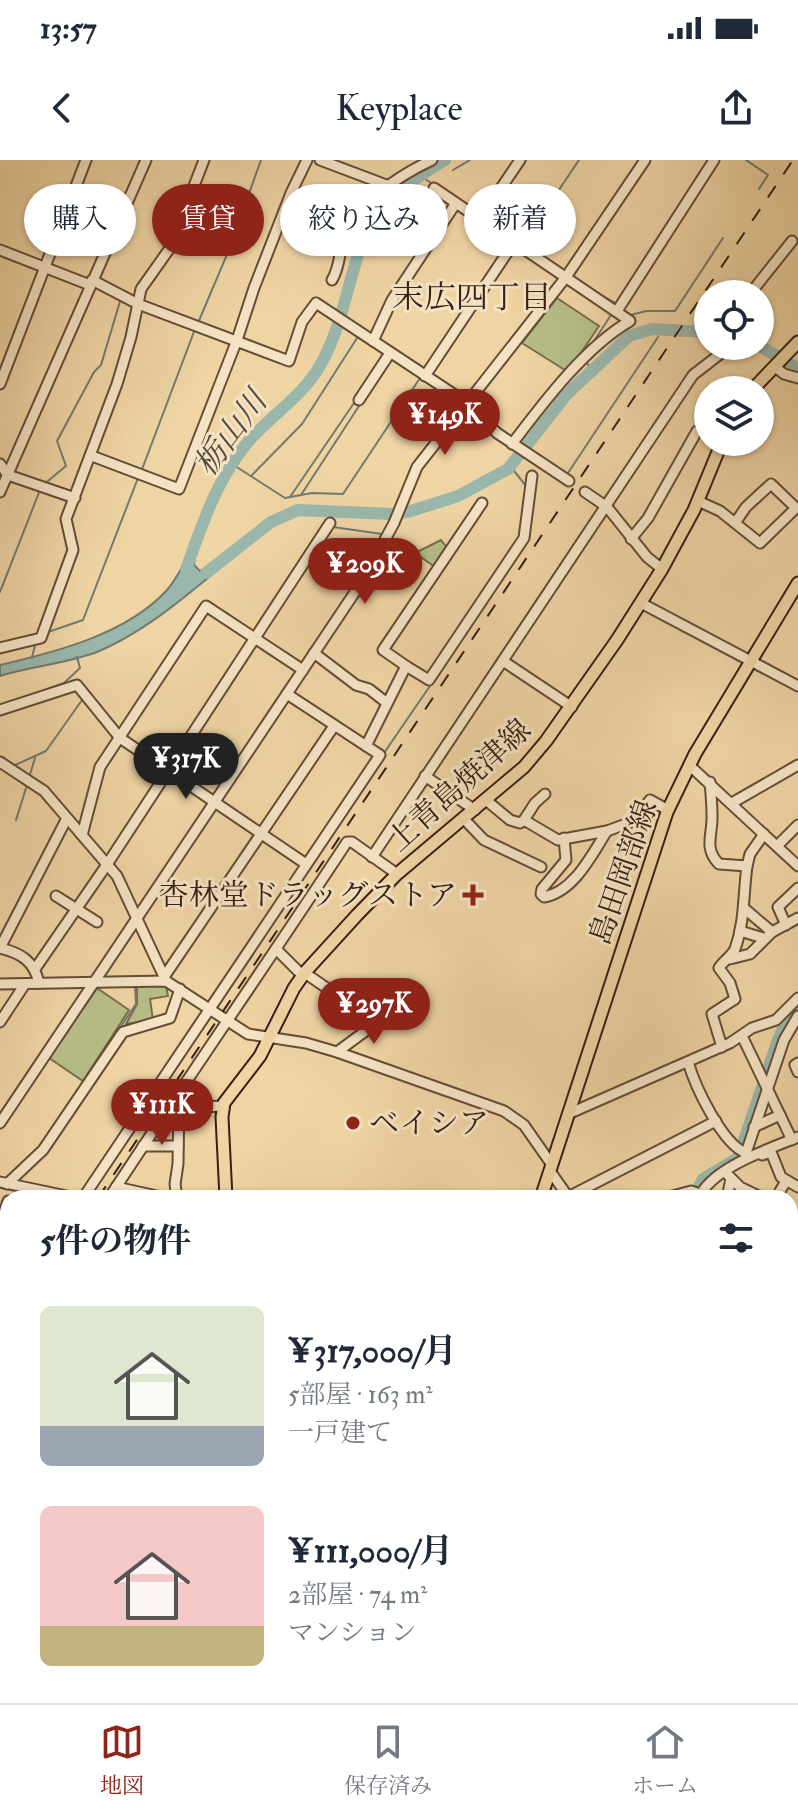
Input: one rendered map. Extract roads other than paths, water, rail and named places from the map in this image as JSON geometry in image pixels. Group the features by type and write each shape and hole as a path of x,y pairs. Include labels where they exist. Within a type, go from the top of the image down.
{"main road":[{"path":"765,376 794,345"},
{"name":"上青島焼津線","path":"223,1106 251,1070 304,974 397,874 524,767 572,707 662,569 698,501 716,456"},
{"name":"島田岡部線","path":"544,1190 668,810 689,765 798,583"},
{"path":"223,1106 226,1190"}],"street":[{"path":"0,384 86,160"},
{"path":"0,492 146,160"},
{"path":"0,648 41,638 73,550 66,519 92,456 131,337 141,289 170,248 204,160"},
{"path":"92,456 179,489 254,288 307,160"},
{"path":"320,160 384,184"},
{"path":"504,184 520,160"},
{"path":"0,1123 363,580 394,523 417,467 566,277 645,160"},
{"path":"617,311 714,160"},
{"path":"392,184 428,161"},
{"path":"448,198 464,208"},
{"path":"373,341 392,300 456,203"},
{"path":"761,280 792,241"},
{"path":"0,250 91,282 138,304 289,361 302,322 316,303 467,403 497,433 569,481"},
{"path":"332,280 339,256"},
{"path":"425,376 505,256"},
{"path":"513,444 550,393 611,334 630,321 536,256"},
{"path":"359,400 390,353"},
{"path":"372,857 693,375 712,360"},
{"path":"774,366 784,374 798,378"},
{"path":"631,539 648,518 694,436"},
{"path":"0,464 8,475 75,498"},
{"path":"482,503 383,650 429,680 524,538 532,476"},
{"path":"698,501 720,511 735,523 760,543 796,508 771,484 746,507 735,523"},
{"path":"585,492 607,507 631,539 662,569"},
{"path":"35,969 172,772 259,640 330,523"},
{"path":"82,835 98,771 202,603 303,670"},
{"path":"641,603 798,686"},
{"path":"314,653 356,685 369,689 387,703"},
{"path":"503,661 572,707"},
{"path":"366,746 406,666"},
{"path":"0,710 77,685 120,738 306,864"},
{"path":"88,1190 380,755 287,694"},
{"path":"165,979 334,726"},
{"path":"0,762 44,791 110,865 165,979 228,1024 248,1034 337,1052 504,1111 524,1125 563,1190"},
{"path":"689,765 798,866"},
{"path":"732,803 798,765"},
{"path":"425,776 475,810"},
{"path":"710,782 713,818 708,843 712,854 719,864 747,866"},
{"path":"486,800 510,820 520,823 545,794"},
{"path":"524,820 558,840 607,831 634,821 650,800 668,810"},
{"path":"39,983 35,969 20,953 0,948 67,818"},
{"path":"464,819 484,840 541,867"},
{"path":"777,846 798,825"},
{"path":"564,838 566,860 542,889 544,897 567,886 607,831"},
{"path":"722,1047 712,1014 735,999 730,983 719,968 734,952 745,909 750,854 764,834"},
{"path":"114,1190 347,842 352,842 397,874"},
{"path":"786,925 778,907 798,888"},
{"path":"56,896 97,922"},
{"path":"745,909 767,935"},
{"path":"723,962 750,954 767,935 798,918"},
{"path":"740,931 767,935"},
{"path":"276,949 304,974 377,1023"},
{"path":"0,984 165,979"},
{"path":"0,1022 25,984"},
{"path":"6,1184 43,1150 123,1032 170,1018 180,989"},
{"path":"568,1114 722,1047 752,1028 776,1020 798,998"},
{"path":"337,1052 390,1013"},
{"path":"728,1190 728,1176 746,1156 784,1040 798,1016"},
{"path":"742,1036 792,1140"},
{"path":"688,1062 694,1083 716,1121 736,1149 746,1156"},
{"path":"798,1063 795,1065 798,1072"},
{"path":"176,1190 179,1092"},
{"path":"179,1119 202,1107 223,1106"},
{"path":"754,1127 780,1115"},
{"path":"583,1190 716,1121"},
{"path":"746,1156 792,1140"},
{"path":"702,1190 792,1140"},
{"path":"143,1146 178,1146"},
{"path":"771,1152 776,1169 786,1181 798,1187"},
{"path":"728,1176 746,1190"},
{"path":"781,1190 786,1181"},
{"path":"6,1184 36,1190"},
{"path":"116,1187 130,1190"}],"waterway":[{"path":"198,323 261,160"},
{"name":"栃山川","path":"186,569 211,503 236,457 256,433 297,395 322,362 338,324 357,258 371,228 404,189 445,160"},
{"path":"453,170 470,160"},
{"path":"510,184 526,160"},
{"path":"563,184 579,160"},
{"path":"746,160 768,175 759,189"},
{"path":"422,177 433,184"},
{"path":"622,309 631,315 646,311 675,311 723,238"},
{"path":"406,287 426,256"},
{"path":"595,292 617,304"},
{"path":"43,485 66,466 57,441 94,372 101,365 121,298"},
{"path":"590,347 613,312"},
{"path":"141,472 195,329"},
{"path":"206,573 271,522 298,510 392,514 458,496 508,469 567,394 629,336 652,329 694,331"},
{"path":"252,475 302,424 359,335"},
{"path":"568,473 658,337"},
{"path":"774,354 798,369"},
{"path":"586,362 592,370"},
{"path":"232,464 285,498 312,493 343,494 422,375"},
{"path":"290,497 356,400"},
{"path":"301,495 359,406"},
{"path":"510,466 527,487"},
{"path":"48,632 83,620 138,478"},
{"path":"0,592 40,490"},
{"path":"333,527 382,534"},
{"path":"32,658 35,645"},
{"path":"15,701 64,683 80,668 77,657"},
{"path":"384,753 432,683"},
{"path":"13,766 46,751 82,700"},
{"path":"29,778 35,758"},
{"path":"16,820 27,785"},
{"path":"40,968 42,976"},
{"path":"113,1038 136,1004 135,986"},
{"path":"697,1190 703,1179 738,1158 778,1040 787,1020 798,1008"}],"railway":[{"path":"103,1190 793,160"}],"place":[{"name":"杏林堂ドラッグストア","path":"473,895"},
{"name":"ベイシア","path":"353,1123"}],"district":[{"name":"末広四丁目","path":"472,297"}]}
